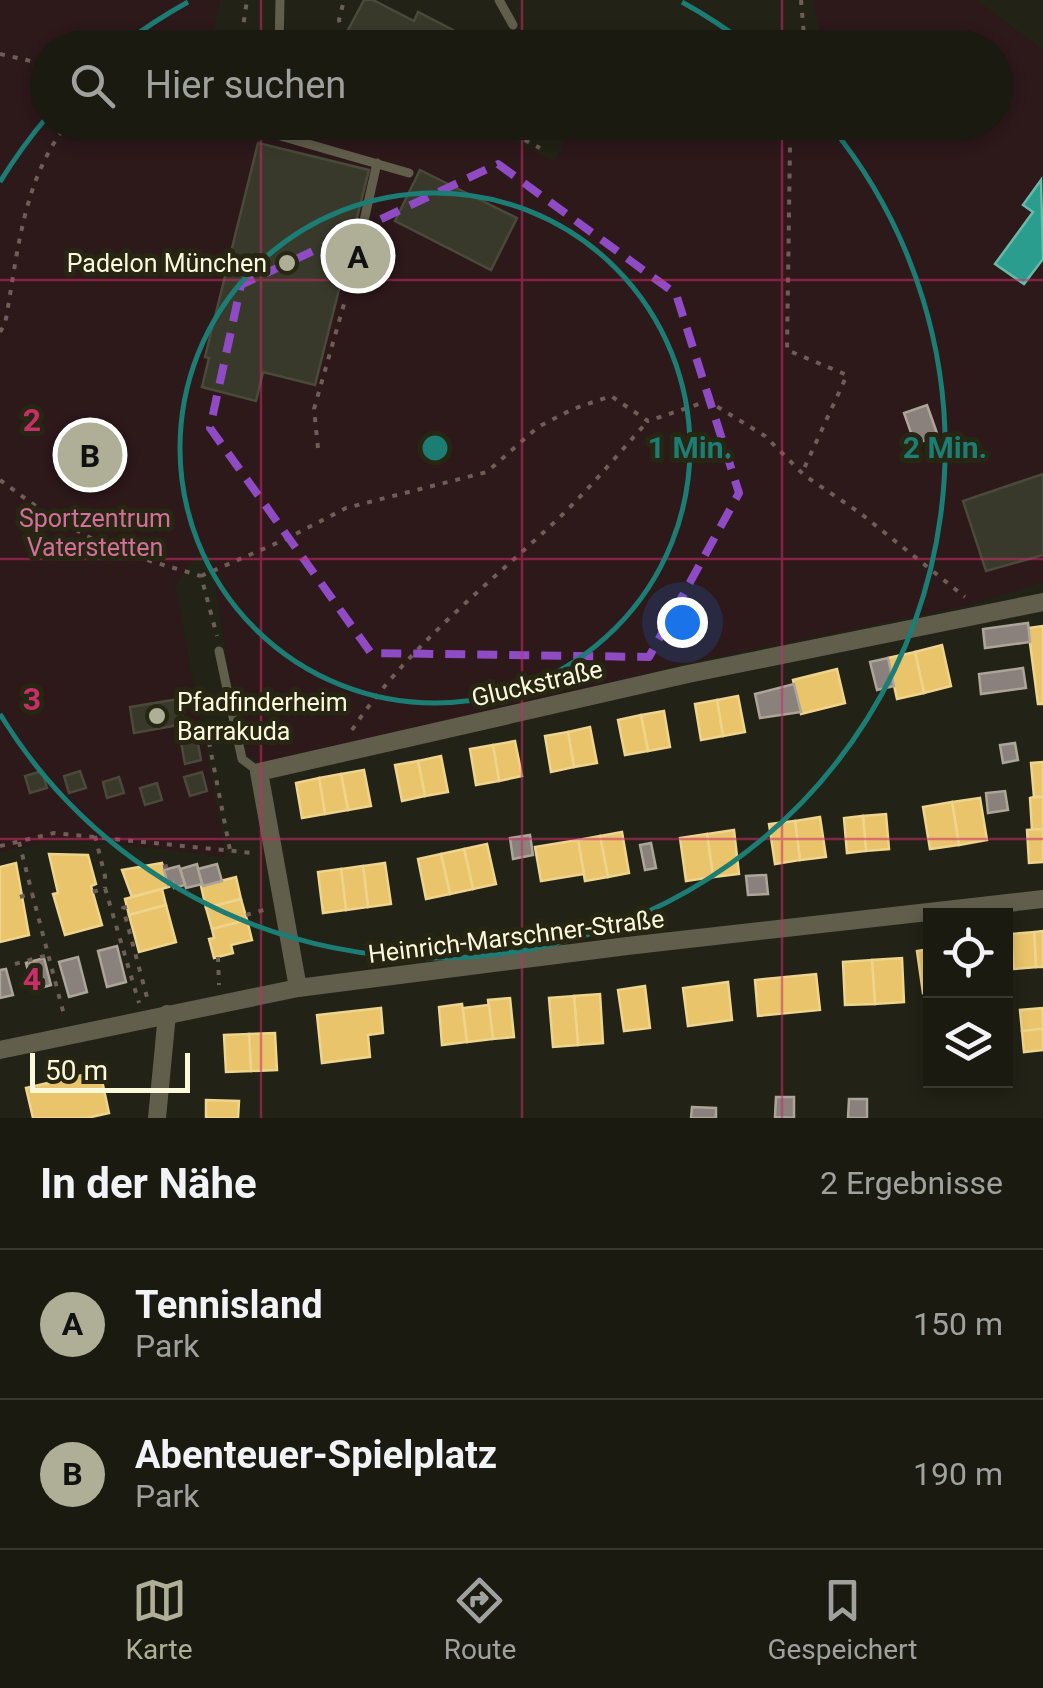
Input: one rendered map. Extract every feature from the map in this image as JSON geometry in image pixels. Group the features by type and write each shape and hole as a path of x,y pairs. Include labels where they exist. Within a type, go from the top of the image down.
{"street":[{"name":"Gluckstraße","path":"258,772 688,674 1043,602"},
{"path":"258,772 298,988"},
{"name":"Heinrich-Marschner-Straße","path":"0,1050 298,988 1043,899"},
{"path":"156,1118 167,1014"}],"lane":[{"path":"280,0 280,30"},
{"path":"498,0 513,25"},
{"path":"296,140 409,173"},
{"path":"350,283 377,163"},
{"path":"219,651 242,758 258,772"},
{"path":"206,727 224,726 238,740"}],"path":[{"path":"243,30 247,0"},
{"path":"341,30 344,0"},
{"path":"801,0 804,30"},
{"path":"0,54 30,61"},
{"path":"0,332 5,324 28,198 42,161 56,140"},
{"path":"525,140 540,148"},
{"path":"791,140 787,350 847,375 802,473"},
{"path":"318,448 314,409 350,283"},
{"path":"0,480 48,515 113,550 201,576 346,508 487,472 538,428 573,409 611,396 648,421"},
{"path":"335,755 371,700 463,606 563,514 648,421 708,401 765,436 802,473 860,513 984,612"},
{"path":"201,576 219,651"},
{"path":"206,727 230,850"},
{"path":"0,846 54,833 272,855"},
{"path":"95,836 106,876 104,888 140,1003"},
{"path":"19,842 65,1020"},
{"path":"164,867 172,865"},
{"path":"93,892 104,888"},
{"path":"20,897 32,893"},
{"path":"127,907 123,908 148,1001"},
{"path":"246,915 269,909"},
{"path":"15,964 48,955"},
{"path":"218,957 220,985"}],"highlighted area":[{"path":"498,164 676,294 739,493 649,657 371,653 210,428 241,285"}],"green space":[{"name":"Sportzentrum Vaterstetten","path":"0,0 220,0 214,30 30,30 30,140 512,140 555,162 564,140 1013,140 1013,30 819,30 813,0 976,0 1043,50 1043,582 974,604 682,664 261,764 248,755 228,665 211,556 196,555 175,585 226,857 55,840 0,852"}],"building: Wohnen":[{"path":"1043,626 1043,704 1038,704 1028,628"},
{"path":"942,645 951,686 924,693 915,652"},
{"path":"915,652 924,693 897,699 888,658"},
{"path":"837,669 845,703 801,714 793,680"},
{"path":"738,696 745,732 723,736 717,700"},
{"path":"717,700 723,736 701,740 695,704"},
{"path":"664,711 670,747 648,751 641,715"},
{"path":"641,715 648,751 625,755 618,720"},
{"path":"590,727 597,763 574,767 568,732"},
{"path":"568,732 574,767 551,772 545,736"},
{"path":"515,741 522,776 499,781 493,745"},
{"path":"493,745 499,781 476,785 470,749"},
{"path":"441,756 448,792 425,796 418,761"},
{"path":"418,761 425,796 402,801 395,765"},
{"path":"1043,762 1043,797 1034,797 1031,763"},
{"path":"364,770 371,806 348,810 341,774"},
{"path":"341,774 348,810 325,814 319,778"},
{"path":"319,778 325,814 302,818 296,783"},
{"path":"1043,797 1043,829 1032,830 1030,798"},
{"path":"980,798 987,840 959,845 952,802"},
{"path":"952,802 959,845 930,849 923,807"},
{"path":"886,814 889,849 866,851 863,816"},
{"path":"863,816 866,851 847,853 844,818"},
{"path":"820,817 826,857 800,860 795,821"},
{"path":"795,821 800,860 775,864 769,824"},
{"path":"1043,829 1043,862 1029,863 1027,830"},
{"path":"734,830 739,874 713,877 707,834"},
{"path":"622,832 629,873 608,877 600,836"},
{"path":"707,834 713,877 686,881 680,838"},
{"path":"600,836 608,877 585,881 578,840"},
{"path":"578,840 584,874 541,881 535,847"},
{"path":"487,844 496,884 473,889 464,849"},
{"path":"464,849 473,889 450,894 441,854"},
{"path":"49,854 88,855 96,884 91,886 102,925 65,935 53,894 58,893"},
{"path":"441,854 450,894 426,899 418,859"},
{"path":"16,863 29,935 0,942 0,867"},
{"path":"162,863 169,887 132,897 122,870"},
{"path":"385,863 391,904 368,907 363,866"},
{"path":"363,866 368,907 346,910 341,869"},
{"path":"341,869 346,910 323,913 318,872"},
{"path":"236,877 241,899 206,908 201,886"},
{"path":"162,889 166,905 129,915 125,899"},
{"path":"241,899 247,920 212,929 206,908"},
{"path":"166,905 176,942 139,952 129,915"},
{"path":"247,920 252,940 231,945 233,953 214,958 209,939 214,938 212,929"},
{"path":"1043,931 1043,967 1036,967 1034,932"},
{"path":"1034,932 1036,967 1014,969 1013,934"},
{"path":"923,950 923,993 917,951"},
{"path":"902,958 904,1002 875,1004 872,960"},
{"path":"872,960 875,1004 845,1005 843,962"},
{"path":"816,974 820,1010 758,1016 755,980"},
{"path":"728,982 732,1020 688,1026 683,988"},
{"path":"645,986 650,1028 624,1031 618,990"},
{"path":"600,994 603,1043 578,1045 574,996"},
{"path":"574,996 578,1045 553,1047 549,998"},
{"path":"510,998 514,1037 493,1039 488,1000"},
{"path":"462,1004 467,1042 442,1045 439,1007"},
{"path":"489,1005 493,1039 467,1042 463,1008"},
{"path":"381,1008 383,1033 368,1035 370,1057 322,1063 317,1015"},
{"path":"1042,1008 1043,1029 1022,1031 1020,1010"},
{"path":"1043,1029 1043,1050 1024,1052 1022,1031"},
{"path":"275,1033 277,1070 251,1071 249,1034"},
{"path":"249,1034 251,1071 226,1072 224,1035"},
{"path":"100,1071 109,1113 87,1118 33,1118 26,1088"},
{"path":"206,1100 239,1101 238,1118 206,1118"}],"building: Schulen":[{"path":"1041,180 1043,259 1024,284 995,264 1033,212 1023,205"}],"building: Industrie":[{"path":"927,405 938,436 915,444 904,413"},
{"path":"1028,623 1030,642 985,648 983,629"},
{"path":"888,658 894,686 877,690 870,662"},
{"path":"1023,668 1026,688 981,694 979,674"},
{"path":"794,684 801,712 760,718 755,694"},
{"path":"1015,743 1018,760 1003,763 1000,745"},
{"path":"1005,791 1008,810 988,813 986,793"},
{"path":"530,835 533,855 513,859 510,838"},
{"path":"651,843 656,868 645,870 640,845"},
{"path":"197,864 202,884 186,888 180,869"},
{"path":"217,864 222,881 203,886 198,869"},
{"path":"179,866 185,885 174,888 173,883 168,885 164,870"},
{"path":"766,875 768,894 748,895 746,876"},
{"path":"117,946 126,982 107,987 98,951"},
{"path":"78,957 87,992 69,997 59,962"},
{"path":"44,958 51,985 33,990 26,963"},
{"path":"6,969 13,995 0,998 0,970"},
{"path":"776,1097 794,1097 794,1118 775,1117"},
{"path":"849,1099 867,1099 867,1118 848,1118"},
{"path":"692,1107 716,1108 716,1118 691,1118"}],"building: Sonstige":[{"path":"364,0 373,0 414,21 418,12 453,30 348,30"},
{"name":"Padelon München","path":"258,143 369,170 315,385 263,372 256,401 202,387 209,358 205,357"},
{"path":"420,170 517,218 491,270 395,221"},
{"path":"1043,474 1043,555 986,571 963,501"},
{"name":"Pfadfinderheim Barrakuda","path":"179,699 184,724 134,733 130,707"},
{"path":"197,738 201,760 185,764 181,742"},
{"path":"42,771 47,788 30,793 25,776"},
{"path":"80,771 86,788 69,793 64,776"},
{"path":"202,772 207,791 190,796 184,777"},
{"path":"119,777 124,793 107,798 103,782"},
{"path":"157,783 162,800 145,805 140,788"}],"place":[{"name":"Tennisland","path":"358,256"},
{"name":"Padelon München","path":"287,263"},
{"name":"Abenteuer-Spielplatz","path":"90,455"},
{"name":"Pfadfinderheim Barrakuda","path":"157,716"}]}
